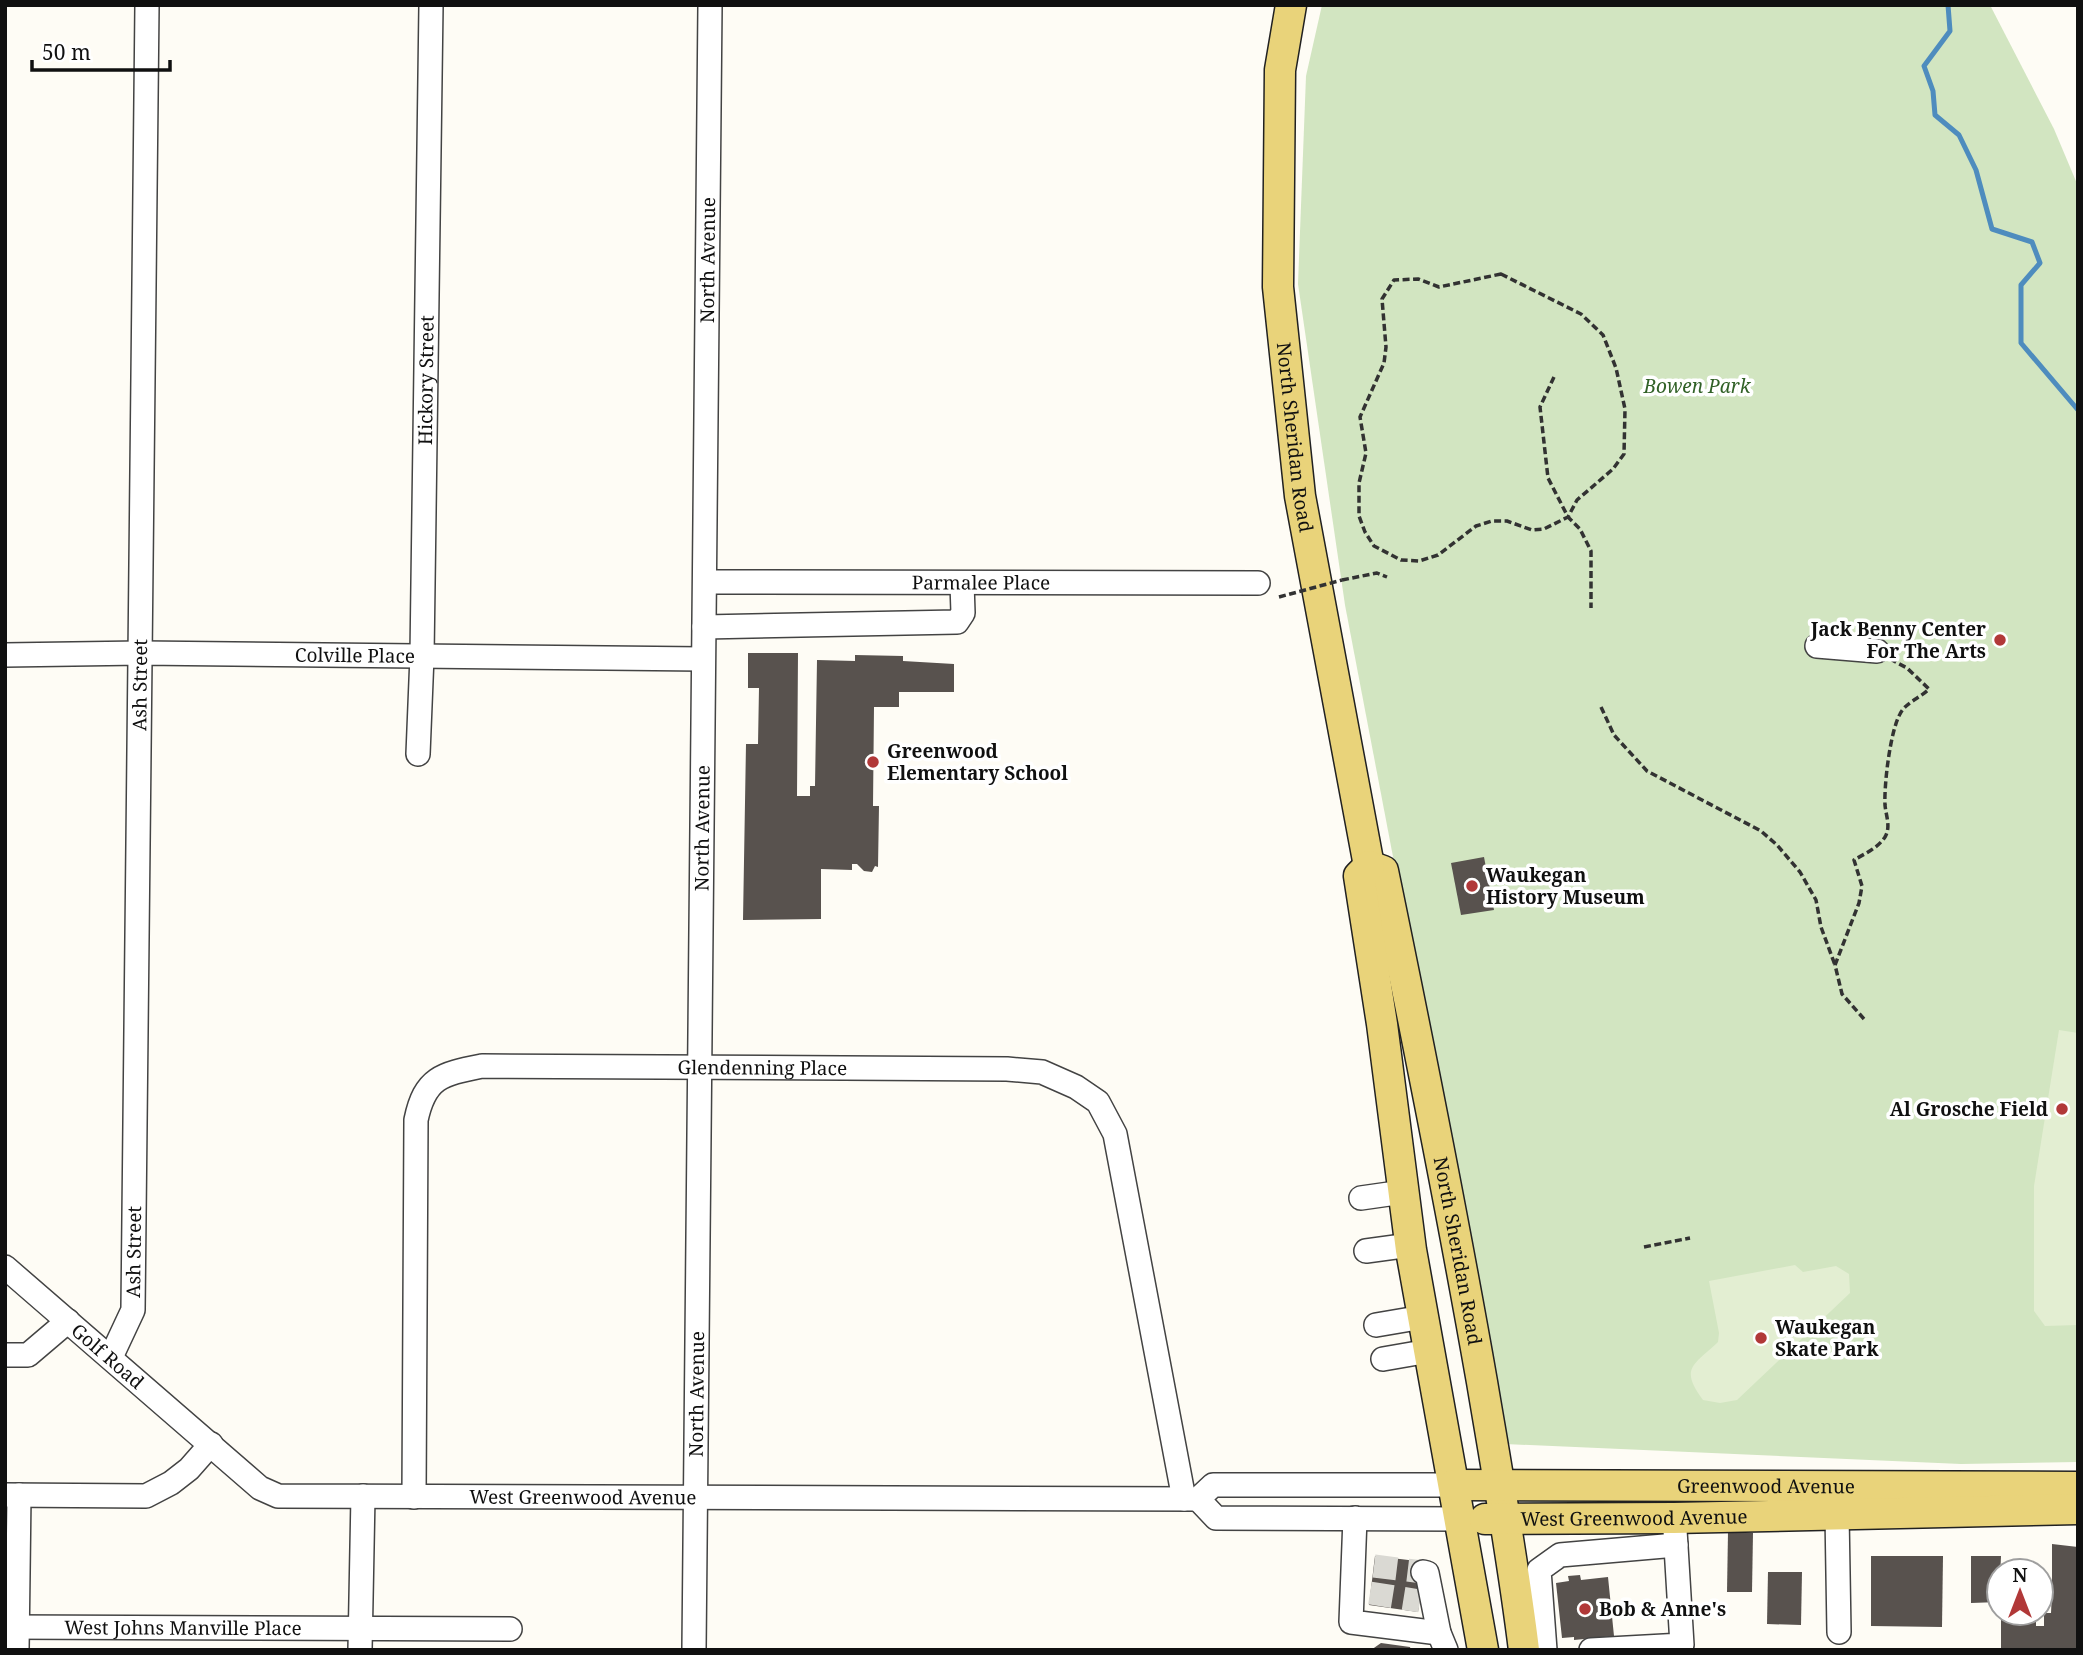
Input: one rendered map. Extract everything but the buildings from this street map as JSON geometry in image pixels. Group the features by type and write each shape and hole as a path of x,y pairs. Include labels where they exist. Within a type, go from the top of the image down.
{"main road":[{"name":"North Sheridan Road","path":"1291,5 1280,70 1278,287 1300,496 1369,866"},
{"name":"North Sheridan Road","path":"1369,866 1359,876 1382,1024 1410,1245 1483,1650"},
{"name":"North Sheridan Road","path":"1369,866 1383,871 1449,1200 1505,1519 1532,1617 1524,1650"},
{"name":"Greenwood Avenue","path":"1454,1485 2078,1487"},
{"name":"West Greenwood Avenue","path":"1460,1519 1595,1519 1675,1532 1837,1514 2078,1509"}],"street":[{"name":"Ash Street","path":"111,1357 133,1310 147,5"},
{"name":"Hickory Street","path":"418,754 422,656 431,5"},
{"name":"North Avenue","path":"694,1650 710,5"},
{"name":"Parmalee Place","path":"705,582 1258,583"},
{"path":"704,627 957,622 963,613 962,583"},
{"path":"1817,646 1877,651"},
{"name":"Colville Place","path":"5,655 141,653 703,659"},
{"name":"Glendenning Place","path":"414,1497 416,1120 421,1098 436,1081 448,1073 482,1066 1007,1069 1042,1072 1076,1087 1098,1102 1115,1134 1191,1499"},
{"path":"1361,1198 1403,1192"},
{"path":"1366,1251 1410,1245"},
{"name":"Golf Road","path":"5,1267 211,1444"},
{"path":"1376,1325 1423,1317"},
{"path":"5,1355 28,1355 68,1321"},
{"path":"1383,1359 1429,1351"},
{"path":"13,1635 12,1495 146,1496 180,1476 211,1444"},
{"name":"West Greenwood Avenue","path":"211,1444 260,1488 278,1496 1191,1499 1213,1485 1454,1485"},
{"path":"360,1638 363,1496"},
{"name":"West Greenwood Avenue","path":"1191,1499 1216,1518 1460,1519"},
{"path":"1837,1514 1839,1632"},
{"path":"1355,1518 1364,1564 1361,1592 1351,1622 1442,1641"},
{"path":"1595,1519 1597,1552"},
{"path":"1545,1650 1532,1617 1539,1570 1560,1555 1597,1552 1675,1532 1682,1646 1591,1650"},
{"path":"1423,1572 1427,1573 1427,1602 1442,1641"},
{"name":"West Johns Manville Place","path":"13,1635 360,1638 510,1629"}],"path":[{"path":"1501,274 1581,314 1603,335 1616,368 1625,409 1624,454 1613,469 1577,500 1568,517 1544,529 1532,530 1507,522 1492,521 1476,526 1438,555 1419,561 1401,560 1374,546 1365,533 1360,516 1360,483 1366,453 1360,417 1384,363 1386,347 1382,299 1394,280 1419,279 1438,287 1501,274"},
{"path":"1554,377 1541,407 1548,478 1568,517 1580,529 1591,551 1591,608"},
{"path":"1279,597 1377,573 1387,577"},
{"path":"1835,965 1859,903 1861,886 1854,860 1885,837 1890,748 1899,714 1929,690 1907,668 1877,651"},
{"path":"1601,707 1614,735 1647,771 1761,831 1777,845 1800,873 1816,900 1821,928 1835,965 1842,994 1864,1019"},
{"path":"1644,1247 1690,1238"}],"green space":[{"name":"Bowen Park","path":"1322,5 1990,5 2054,129 2078,186 2078,1462 1961,1464 1505,1444 1345,605 1298,284 1306,76"},
{"name":"Al Grosche Field","path":"2059,1030 2078,1033 2078,1325 2045,1326 2034,1311 2034,1186"},
{"name":"Waukegan Skate Park","path":"1795,1265 1803,1272 1836,1266 1849,1274 1850,1293 1737,1400 1720,1403 1703,1400 1691,1374 1696,1362 1718,1342 1719,1333 1709,1281"}],"waterway":[{"path":"1948,5 1950,31 1924,66 1933,91 1935,115 1959,135 1976,170 1992,229 2032,242 2040,263 2021,285 2021,343 2078,410"}],"tunnel":[{"path":"1374,1566 1423,1572"},
{"path":"1370,1593 1420,1601"}],"place":[{"name":"Jack Benny Center For The Arts","path":"2000,640"},
{"name":"Greenwood Elementary School","path":"873,762"},
{"name":"Waukegan History Museum","path":"1472,886"},
{"name":"Al Grosche Field","path":"2062,1109"},
{"name":"Waukegan Skate Park","path":"1761,1338"},
{"name":"Bob & Anne's","path":"1585,1609"}]}
